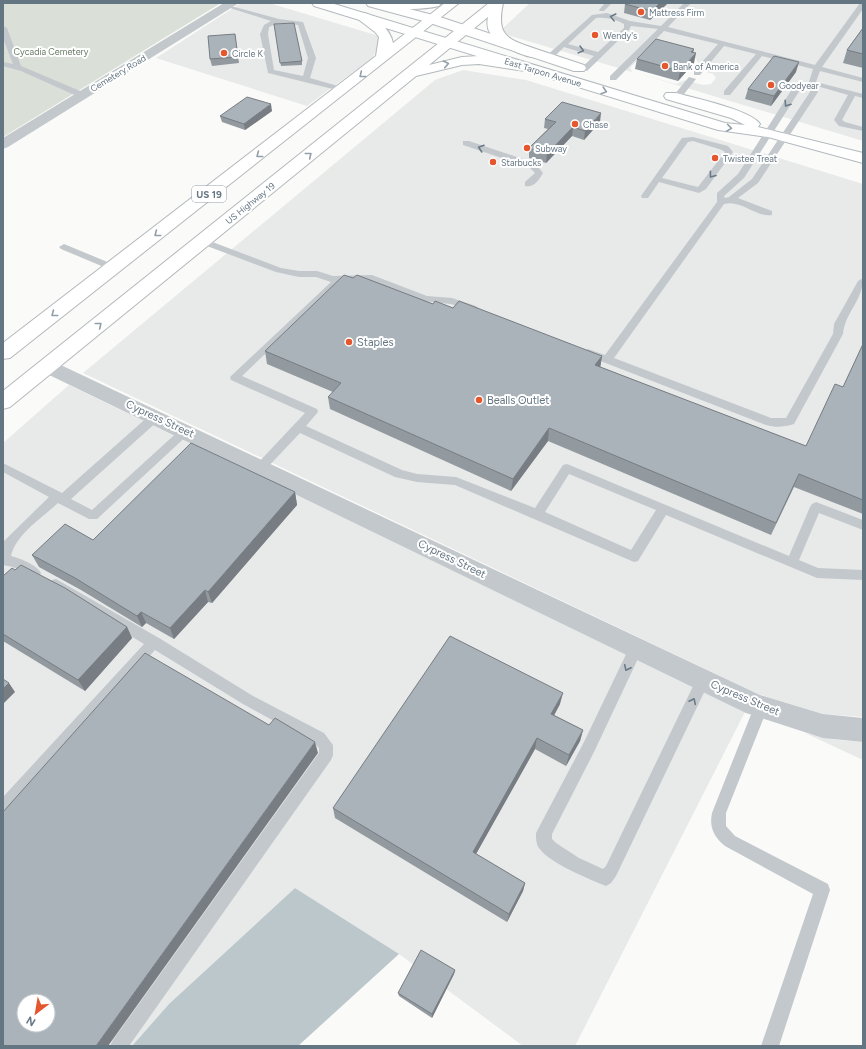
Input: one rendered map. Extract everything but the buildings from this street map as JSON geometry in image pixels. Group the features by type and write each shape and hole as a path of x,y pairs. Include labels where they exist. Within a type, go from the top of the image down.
{"main road":[{"name":"East Tarpon Avenue","path":"318,3 723,127 769,133 863,158"},
{"name":"East Tarpon Avenue","path":"373,3 432,19 535,54 620,80"},
{"path":"373,3 392,6 415,6 435,3"},
{"name":"US 19","path":"3,353 454,3"},
{"path":"497,3 492,23 497,35 535,54"},
{"name":"US Highway 19","path":"3,402 497,3"},
{"path":"362,16 385,34 388,45 382,59"},
{"path":"408,75 442,64 462,60 479,60 525,67"},
{"name":"East Tarpon Avenue","path":"658,92 736,115 769,133"}],"street":[{"name":"Cemetery Road","path":"3,144 231,4"},
{"name":"Cypress Street","path":"48,366 761,707 823,726 863,730"}],"lane":[{"path":"602,10 609,3"},
{"path":"620,80 663,28 688,3"},
{"path":"231,4 278,21 301,23 312,58 306,79"},
{"path":"607,360 721,202 732,199 755,181 814,92 812,83 818,68 863,4"},
{"path":"548,58 590,20 599,14 624,20 628,23 663,28 863,80"},
{"path":"278,21 266,26 264,34 271,71 306,79 342,90"},
{"path":"584,69 627,29 628,23"},
{"path":"3,28 17,66"},
{"path":"677,97 722,44"},
{"path":"563,45 599,55"},
{"path":"727,93 761,54"},
{"path":"3,64 17,66 82,95"},
{"path":"721,202 720,195 741,176 797,88 812,83 863,96"},
{"path":"853,93 838,120 842,124 863,129"},
{"path":"645,196 682,143 685,140 693,139 725,148 729,152 703,188 699,190 657,179"},
{"path":"466,143 532,165 539,173 533,181 528,184"},
{"path":"732,199 769,212"},
{"path":"202,241 268,267 290,272 317,274 339,279 358,277 372,278 426,299 452,301 480,311"},
{"path":"64,247 114,268"},
{"path":"261,467 298,426 313,412 235,377 339,279"},
{"path":"577,348 770,422 781,423 790,421 838,334 839,324 863,281"},
{"path":"119,1046 326,755 326,745 319,738 248,700 76,595 15,562 3,560 8,544 12,539 155,417"},
{"path":"298,426 399,474 417,478 456,481 537,514 634,557 663,509"},
{"path":"3,467 93,516 186,431"},
{"path":"537,514 567,468 817,573 863,574"},
{"path":"792,563 816,507 863,525"},
{"path":"3,808 154,642"},
{"path":"636,648 589,747 544,833 544,843 554,851 596,875 606,878 611,871 703,680"},
{"path":"761,707 719,813 717,820 719,829 730,841 822,890 770,1046"}],"shaded area":[{"path":"241,3 269,3 379,36 381,43 372,58 307,106 156,58"},
{"path":"530,3 863,3 863,141 637,73 676,84 685,80 703,85 711,84 716,78 713,74 695,69 699,64 694,56 650,47 630,68 632,72 504,34 501,30"},
{"path":"463,70 526,80 863,184 863,717 824,714 758,694 83,373 435,80"},
{"path":"69,385 745,712 575,1046 523,1046 399,954 295,888 169,1004 132,1046 3,1046 3,443"},
{"path":"805,733 838,740 863,742 863,760"},
{"path":"295,888 399,954 298,1046 132,1046 169,1004"}],"green space":[{"name":"Cycadia Cemetery","path":"3,3 221,3 3,137"}],"place":[{"name":"Mattress Firm","path":"641,12"},
{"name":"Wendy's","path":"595,35"},
{"name":"Circle K","path":"224,53"},
{"name":"Bank of America","path":"665,66"},
{"name":"Goodyear","path":"771,85"},
{"name":"Chase","path":"575,124"},
{"name":"Subway","path":"527,148"},
{"name":"Twistee Treat","path":"715,158"},
{"name":"Starbucks","path":"493,162"},
{"name":"Staples","path":"349,342"},
{"name":"Bealls Outlet","path":"479,400"}]}
